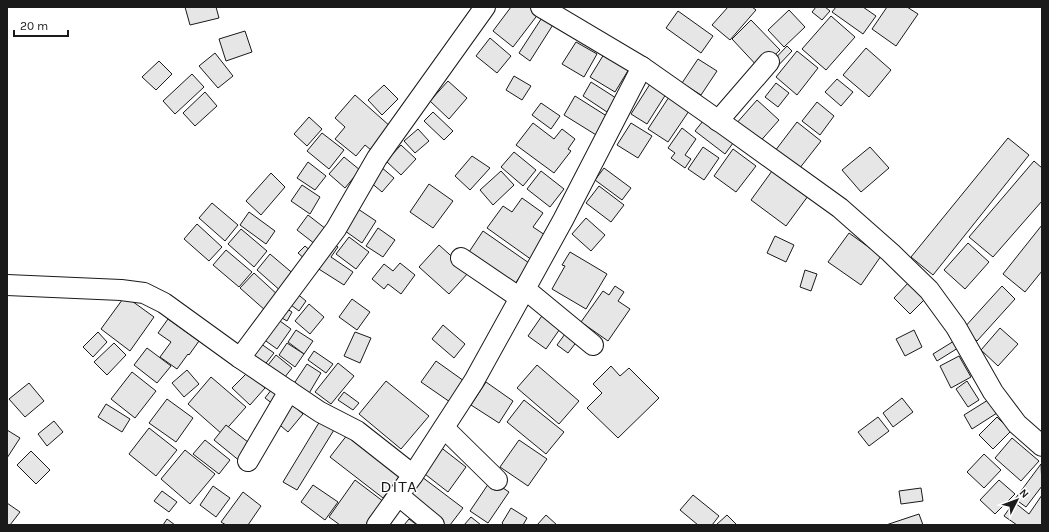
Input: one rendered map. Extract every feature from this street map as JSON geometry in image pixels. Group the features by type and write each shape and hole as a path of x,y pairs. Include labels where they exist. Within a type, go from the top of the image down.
{"street":[{"path":"240,358 336,229 377,158 485,7"},
{"path":"541,7 642,67 840,208 929,290 956,327 993,392 1017,424 1042,446"},
{"path":"718,120 769,62"},
{"path":"377,525 413,475 474,381 563,220 642,67"},
{"path":"461,258 522,293 593,345"},
{"path":"7,285 121,290 144,293 164,303 240,358 320,412 357,431 413,475"},
{"path":"248,461 289,391"},
{"path":"444,428 497,480"},
{"path":"398,496 434,525"}],"building":[{"path":"185,7 216,7 219,18 190,25"},
{"path":"511,7 531,7 539,13 513,47 493,31"},
{"path":"728,7 752,7 756,10 730,40 712,25"},
{"path":"816,7 825,7 830,11 822,20 812,12"},
{"path":"836,7 863,7 876,16 863,34 832,12"},
{"path":"887,7 907,7 918,14 896,46 872,29"},
{"path":"789,10 805,27 784,47 768,30"},
{"path":"678,11 713,36 701,53 666,28"},
{"path":"545,13 556,20 530,61 519,53"},
{"path":"831,16 855,37 826,70 802,49"},
{"path":"751,20 780,50 760,69 732,39"},
{"path":"245,31 252,52 226,61 219,39"},
{"path":"490,38 511,56 497,73 476,56"},
{"path":"576,42 597,54 584,77 562,64"},
{"path":"787,46 792,51 773,71 768,66"},
{"path":"866,48 891,70 869,97 843,75"},
{"path":"797,51 818,68 797,95 776,77"},
{"path":"215,53 233,76 218,88 199,66"},
{"path":"604,54 629,69 615,92 590,77"},
{"path":"698,59 717,71 701,95 682,83"},
{"path":"159,61 172,74 156,90 142,77"},
{"path":"192,74 204,87 175,114 163,101"},
{"path":"514,76 531,86 522,100 506,90"},
{"path":"837,79 853,92 841,106 825,92"},
{"path":"448,81 467,98 449,119 430,101"},
{"path":"591,82 616,98 607,112 583,96"},
{"path":"776,83 789,93 778,107 765,97"},
{"path":"650,84 666,94 647,124 631,114"},
{"path":"384,85 398,99 382,115 368,100"},
{"path":"205,92 217,106 195,126 183,113"},
{"path":"355,95 391,127 371,150 365,145 356,156 335,139 345,127 335,118"},
{"path":"575,96 613,120 601,138 564,115"},
{"path":"669,97 689,111 668,142 648,129"},
{"path":"757,100 779,120 757,145 735,125"},
{"path":"817,102 834,116 820,135 802,121"},
{"path":"541,103 560,116 551,129 532,115"},
{"path":"433,112 453,131 444,140 424,121"},
{"path":"707,116 736,139 725,154 695,131"},
{"path":"309,117 322,129 307,146 294,134"},
{"path":"797,122 821,141 799,169 775,151"},
{"path":"533,123 554,139 562,129 575,139 568,149 571,151 554,173 516,145"},
{"path":"631,123 652,136 638,158 617,145"},
{"path":"682,128 696,139 685,155 691,159 685,168 671,158 675,153 668,148"},
{"path":"418,129 429,141 415,153 404,141"},
{"path":"322,133 344,150 329,169 307,151"},
{"path":"1008,138 1029,155 933,275 911,257"},
{"path":"401,145 416,159 401,175 386,161"},
{"path":"703,147 719,158 704,180 688,169"},
{"path":"870,147 889,168 861,192 842,170"},
{"path":"733,149 756,166 736,192 714,176"},
{"path":"514,152 536,170 523,186 501,167"},
{"path":"472,156 490,168 470,190 455,176"},
{"path":"344,157 360,170 345,188 329,174"},
{"path":"1034,161 1042,168 1042,201 993,257 969,237"},
{"path":"308,162 326,176 315,190 297,178"},
{"path":"381,167 394,178 382,192 369,181"},
{"path":"604,168 631,188 622,200 595,180"},
{"path":"501,171 514,185 493,205 480,190"},
{"path":"541,171 564,189 550,207 527,189"},
{"path":"772,171 808,196 786,226 751,200"},
{"path":"271,173 285,187 261,215 246,201"},
{"path":"429,184 453,201 433,228 410,212"},
{"path":"302,185 320,197 310,214 291,201"},
{"path":"599,186 624,205 611,222 586,203"},
{"path":"522,198 543,213 533,227 548,237 532,260 487,228 503,206 512,212"},
{"path":"212,203 238,225 225,241 199,218"},
{"path":"355,207 376,221 362,243 341,228"},
{"path":"249,212 275,231 266,244 240,225"},
{"path":"308,215 326,229 315,244 297,230"},
{"path":"586,218 605,235 591,251 572,234"},
{"path":"197,224 222,247 209,261 184,239"},
{"path":"1042,225 1042,271 1025,292 1003,274"},
{"path":"378,228 395,240 383,257 366,246"},
{"path":"241,229 267,251 254,267 228,244"},
{"path":"483,231 529,263 513,287 467,255"},
{"path":"849,233 881,256 861,285 828,262"},
{"path":"775,236 794,245 786,262 767,253"},
{"path":"349,237 369,252 356,269 336,254"},
{"path":"331,242 338,247 331,257 353,272 344,285 314,266"},
{"path":"968,243 989,262 965,289 944,270"},
{"path":"439,245 469,272 449,294 419,267"},
{"path":"305,246 313,253 306,260 298,253"},
{"path":"226,250 252,272 239,287 213,265"},
{"path":"570,252 607,274 586,309 552,289 565,266 562,265"},
{"path":"270,254 296,276 282,292 257,270"},
{"path":"400,263 415,275 401,294 388,284 384,289 372,279 384,264 393,271"},
{"path":"805,270 817,274 811,291 800,287"},
{"path":"254,273 279,296 266,311 240,288"},
{"path":"910,281 926,298 910,314 894,298"},
{"path":"615,286 624,292 618,301 630,309 608,341 581,322 603,291 609,295"},
{"path":"1002,286 1015,299 977,341 963,329"},
{"path":"295,292 306,301 299,311 287,302"},
{"path":"125,296 154,317 130,351 101,329"},
{"path":"352,299 370,312 357,330 339,317"},
{"path":"309,304 324,317 310,334 295,321"},
{"path":"282,306 292,312 287,321 277,315"},
{"path":"546,310 564,323 546,349 528,336"},
{"path":"273,316 291,329 277,349 259,336"},
{"path":"168,319 199,341 177,369 160,357 171,342 158,333"},
{"path":"443,325 465,344 454,358 432,339"},
{"path":"570,327 581,336 568,353 557,345"},
{"path":"1000,328 1018,344 998,366 981,350"},
{"path":"296,330 313,341 304,354 288,342"},
{"path":"914,330 922,347 905,356 896,339"},
{"path":"98,332 107,342 93,357 83,347"},
{"path":"355,332 371,338 360,363 344,356"},
{"path":"257,341 274,353 263,367 247,354"},
{"path":"954,341 958,348 937,361 933,354"},
{"path":"114,343 126,355 107,375 94,362"},
{"path":"287,343 304,354 295,367 279,355"},
{"path":"147,348 171,366 157,383 134,365"},
{"path":"314,351 333,364 326,373 308,360"},
{"path":"276,355 292,368 281,382 265,369"},
{"path":"959,356 971,377 951,388 940,366"},
{"path":"436,361 464,381 450,402 421,382"},
{"path":"338,363 354,376 331,404 315,392"},
{"path":"307,364 321,373 308,395 293,385"},
{"path":"537,365 579,401 559,424 517,388"},
{"path":"611,366 620,376 629,368 659,398 618,438 587,408 602,393 593,384"},
{"path":"187,370 199,384 184,397 172,383"},
{"path":"132,372 156,391 135,418 111,399"},
{"path":"248,372 265,388 250,405 232,388"},
{"path":"211,377 246,407 222,434 188,404"},
{"path":"386,381 429,416 401,449 359,414"},
{"path":"967,381 979,400 968,407 956,389"},
{"path":"486,382 513,401 499,423 471,405"},
{"path":"29,383 44,401 25,417 9,399"},
{"path":"272,389 280,394 273,404 265,398"},
{"path":"344,392 359,403 353,410 338,400"},
{"path":"902,398 913,412 893,427 883,413"},
{"path":"167,399 193,418 176,442 149,423"},
{"path":"524,400 564,432 546,454 507,422"},
{"path":"988,400 997,413 972,429 964,415"},
{"path":"289,402 303,414 288,432 274,420"},
{"path":"106,404 130,419 122,432 98,417"},
{"path":"323,416 337,425 297,490 283,482"},
{"path":"878,417 889,431 869,446 858,432"},
{"path":"997,417 1011,431 993,449 979,435"},
{"path":"54,421 63,432 47,446 38,434"},
{"path":"226,425 253,446 241,462 214,440"},
{"path":"149,428 177,450 156,476 129,454"},
{"path":"7,430 20,438 7,458"},
{"path":"351,430 404,470 383,498 330,457"},
{"path":"1012,438 1039,461 1021,481 995,458"},
{"path":"205,440 230,460 219,474 193,454"},
{"path":"519,440 547,459 528,486 500,467"},
{"path":"439,446 466,467 448,492 421,471"},
{"path":"185,450 215,474 190,504 161,479"},
{"path":"31,451 50,470 36,484 17,465"},
{"path":"984,454 1001,470 984,488 967,472"},
{"path":"1041,464 1042,486 1026,507 1015,499"},
{"path":"422,477 463,508 450,525 444,525 407,497"},
{"path":"355,480 388,505 374,525 340,525 329,517"},
{"path":"491,480 509,492 488,523 470,511"},
{"path":"999,480 1015,494 995,514 980,500"},
{"path":"313,485 338,502 325,520 301,502"},
{"path":"213,486 230,498 216,517 200,505"},
{"path":"921,488 923,501 901,504 899,491"},
{"path":"162,491 177,502 169,512 154,501"},
{"path":"243,492 261,506 248,525 226,525 221,522"},
{"path":"693,495 719,516 712,525 698,525 680,510"},
{"path":"1042,495 1042,525 1017,525 1004,516 1014,502 1029,514"},
{"path":"7,503 20,512 10,525 7,525"},
{"path":"511,508 527,518 523,525 504,525 502,523"},
{"path":"919,514 923,525 886,525"},
{"path":"546,515 557,525 537,525"},
{"path":"727,515 737,525 716,525"},
{"path":"471,517 481,525 464,525"},
{"path":"167,519 175,525 163,525"},
{"path":"409,519 417,525 404,525"}],"district":[{"name":"DITA","path":"399,486"}]}
